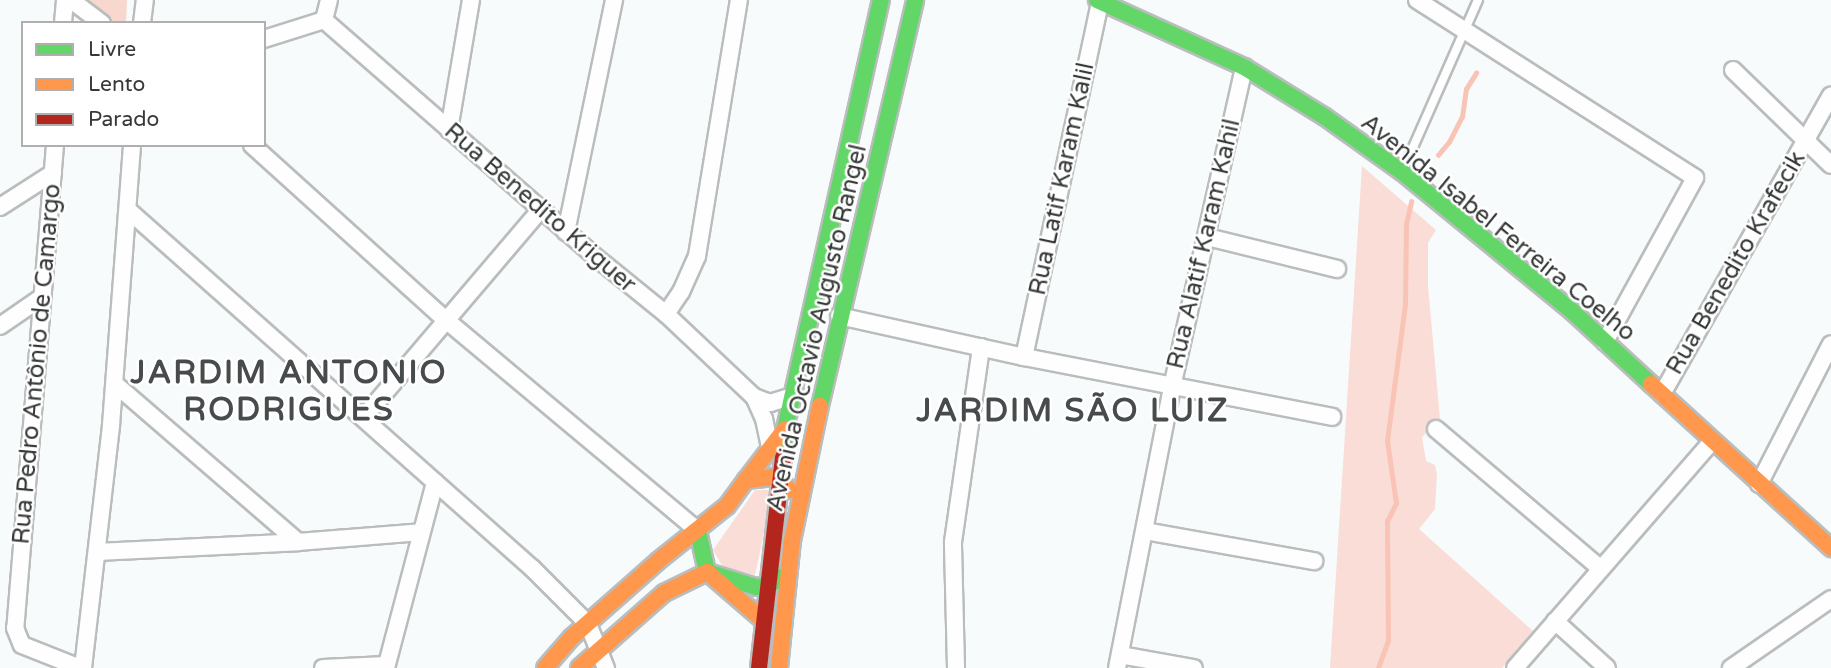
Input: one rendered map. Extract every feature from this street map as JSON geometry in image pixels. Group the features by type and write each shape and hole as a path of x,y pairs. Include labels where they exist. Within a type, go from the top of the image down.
{"street":[{"path":"63,21 65,0"},
{"path":"71,0 99,21"},
{"path":"142,21 145,0"},
{"path":"266,38 324,20 329,0"},
{"path":"449,130 471,0"},
{"path":"566,232 614,0"},
{"path":"666,314 681,292 697,256 739,0"},
{"name":"Avenida Octavio Augusto Rangel","path":"759,668 782,481 785,429 881,0"},
{"name":"Avenida Octavio Augusto Rangel","path":"779,668 792,541 839,316 915,0"},
{"path":"1417,0 1695,178 1605,342"},
{"name":"Avenida Isabel Ferreira Coelho","path":"1099,1 1244,66 1325,117 1402,173 1605,342 1831,548"},
{"name":"Rua Latif Karam Kalil","path":"1024,357 1099,1"},
{"name":"Rua Benedito Kriguer","path":"324,20 566,232 666,314 754,397 764,419 770,447"},
{"name":"Rua Alatif Karam Kahil","path":"1119,661 1172,387 1244,66"},
{"path":"1733,70 1831,165"},
{"name":"Rua Benedito Krafecik","path":"1662,394 1831,94"},
{"name":"Rua Pedro Antônio de Camargo","path":"55,147 15,628 22,645 82,668"},
{"path":"82,668 115,383 132,147"},
{"path":"254,147 446,320 698,531 707,572 764,621"},
{"path":"0,207 53,173"},
{"path":"364,417 541,209"},
{"path":"128,210 533,568 588,624 606,668"},
{"path":"1207,237 1338,269"},
{"path":"0,326 42,298"},
{"path":"839,316 1024,357 1332,417"},
{"path":"1759,484 1831,344"},
{"path":"957,668 953,542 981,347"},
{"path":"115,383 298,542"},
{"path":"754,397 770,403 782,402 793,396"},
{"path":"545,668 588,624 658,561 727,506 785,429"},
{"path":"1436,429 1600,567"},
{"path":"1515,668 1712,441"},
{"path":"579,668 664,593 707,572 748,586 769,586 778,578 792,541 792,499 777,477 746,480"},
{"path":"323,668 386,666 435,482"},
{"path":"1145,531 1314,561"},
{"path":"97,552 298,542 421,532"},
{"path":"1731,668 1831,599"},
{"path":"1555,621 1607,668"},
{"path":"1119,661 1194,668"}],"lane":[{"path":"1402,173 1478,0"}],"shaded area":[{"path":"86,0 127,0 126,21 111,21"},
{"path":"1362,166 1436,230 1428,243 1428,286 1440,419 1422,437 1426,461 1435,465 1437,474 1435,509 1419,529 1533,631 1502,668 1330,668"},
{"path":"755,490 773,490 755,575 723,567 713,550"}],"waterway":[{"path":"1438,155 1449,142 1462,117 1466,89 1476,73"},
{"path":"1378,668 1388,641 1387,521 1396,503 1387,441 1405,305 1406,224 1411,202"}],"traffic: fast":[{"path":"783,457 785,429 881,0"},
{"path":"820,406 915,0"},
{"path":"1097,0 1244,67 1325,117 1402,172 1573,312 1651,384"},
{"path":"698,531 707,572 756,587 769,586 779,577"}],"traffic: slow":[{"path":"1651,384 1831,548"},
{"path":"779,668 792,541 820,406"},
{"path":"746,480 785,429"},
{"path":"545,668 571,638 658,561 727,506 746,480 777,477 789,490"},
{"path":"579,668 664,593 707,572 764,621"}],"traffic: jam":[{"path":"759,668 783,457"}],"district":[{"name":"JARDIM ANTONIO RODRIGUES","path":"289,392"},
{"name":"JARDIM SÃO LUIZ","path":"1073,411"}]}
